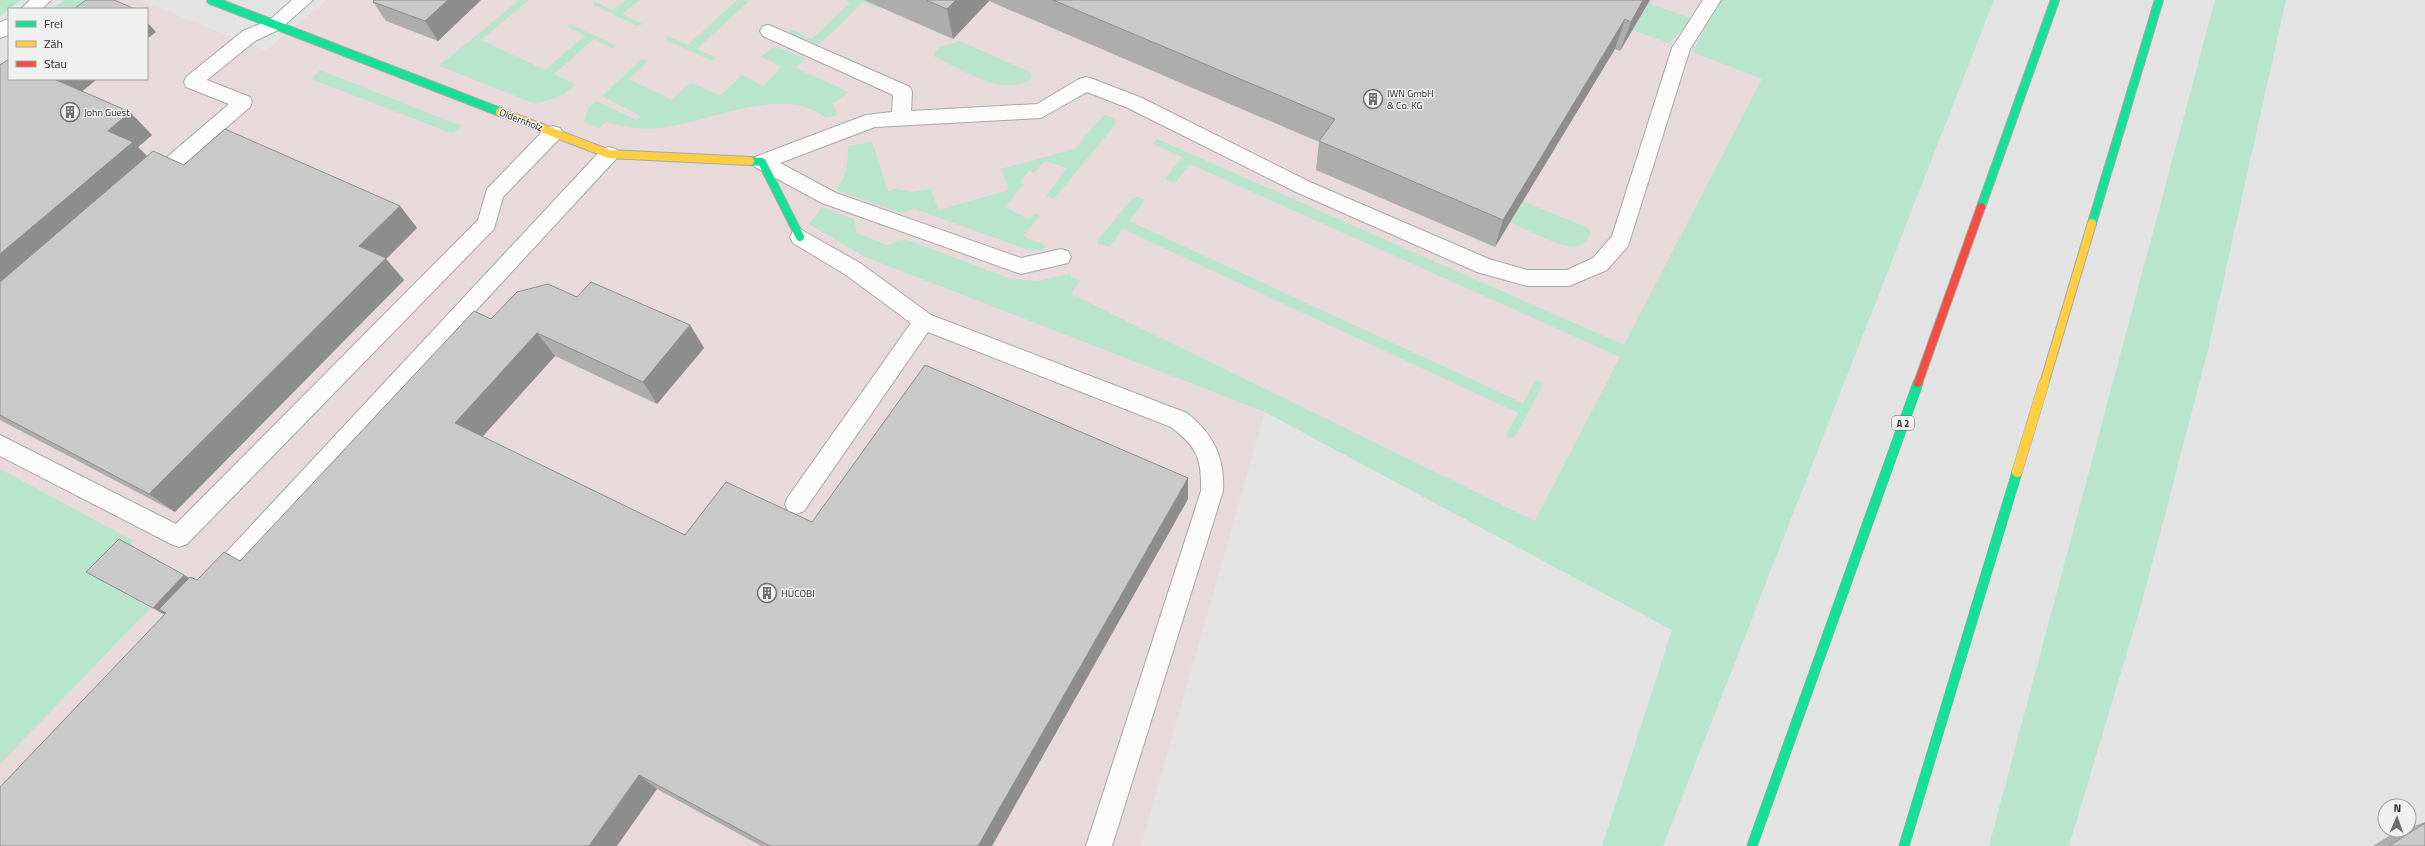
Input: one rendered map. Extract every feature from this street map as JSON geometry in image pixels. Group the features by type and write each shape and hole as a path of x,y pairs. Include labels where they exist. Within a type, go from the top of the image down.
{"main road":[{"name":"Oldernholz","path":"211,0 609,154 762,162"},
{"name":"A 2","path":"1752,846 2054,0"},
{"path":"1904,846 2159,0"},
{"path":"762,162 800,237"}],"street":[{"path":"31,8 42,0"},
{"path":"136,194 243,102 193,82 249,36 274,24 304,0"},
{"path":"762,162 873,120 1041,112 1086,84 1135,103 1303,187 1484,266 1527,278 1569,278 1600,264 1621,240 1681,48 1712,0"},
{"path":"0,32 8,26"},
{"path":"769,31 903,92 901,119"},
{"path":"0,445 179,537 487,223 494,194 552,133"},
{"path":"198,599 609,154"},
{"path":"762,162 829,198 1021,266 1061,257"},
{"path":"800,237 853,269 924,321 1179,420 1196,433 1209,451 1214,470 1212,491 1099,846"},
{"path":"796,504 924,321"}],"shaded area":[{"path":"109,0 140,0 266,51 326,0 1925,0 1673,630 1265,412 1141,846 0,846 0,85 8,80 148,80 148,8 98,8"}],"green space":[{"path":"0,0 21,0 10,8 8,8 8,10 0,16"},
{"path":"65,0 90,0 79,8 53,8"},
{"path":"519,0 529,0 481,40 545,70 585,36 566,26 572,25 615,45 614,49 594,39 554,74 575,84 563,95 536,104 439,66"},
{"path":"626,0 639,0 622,14 643,24 637,26 594,5 594,1 613,11"},
{"path":"737,0 749,1 697,49 717,58 712,61 667,40 667,36 688,45"},
{"path":"845,0 889,0 880,9 863,2 819,45 790,33 790,29 812,39 850,3"},
{"path":"1721,0 1994,0 1663,846 1602,846 1672,630 1265,412 865,257 809,224 822,207 854,219 857,233 887,245 905,239 1011,279 1038,281 1070,274 1072,278 1081,280 1071,294 1535,521 1620,357 1190,164 1174,184 1165,179 1182,157 1153,144 1157,139 1624,345 1762,79 1692,52"},
{"path":"2215,0 2286,0 2208,350 2142,602 2069,846 1989,846"},
{"path":"1649,3 1690,18 1684,28 1669,43 1633,30"},
{"path":"960,41 1030,72 1032,78 1021,84 996,84 983,80 935,57 934,54 939,47"},
{"path":"778,47 805,59 796,68 849,92 833,103 837,115 826,118 809,108 789,104 768,104 660,128 633,128 606,122 599,128 584,122 588,108 596,101 637,120 641,116 602,96 643,58 648,61 629,79 672,100 691,82 720,96 742,75 763,86 782,67 761,57 772,48"},
{"path":"320,70 461,126 453,134 311,79"},
{"path":"1104,115 1114,118 1115,125 1054,199 1046,196 1067,168 1045,161 1034,173 1029,171 1020,182 1024,184 1005,207 1029,219 1035,213 1040,216 1023,236 1046,246 1043,250 1031,251 915,209 901,213 836,190 845,174 848,158 848,146 872,142 888,191 896,189 914,192 931,189 938,210 1009,190 1001,169 1074,149"},
{"path":"1138,197 1145,200 1129,221 1523,403 1536,380 1539,381 1542,386 1515,437 1508,438 1506,436 1518,413 1123,229 1109,247 1098,244 1098,240 1132,199"},
{"path":"1523,201 1588,228 1591,234 1586,241 1578,246 1563,245 1510,222"},
{"path":"0,469 132,540 131,547 99,579 150,608 0,764"}],"building":[{"path":"86,0 114,0 133,8 75,8"},
{"path":"374,0 448,0 425,21 373,2"},
{"path":"926,0 956,0 947,9"},
{"name":"IWN GmbH & Co. KG","path":"1053,0 1643,0 1631,22 1625,19 1503,220 1319,141 1335,119"},
{"path":"8,60 8,80 56,80 130,112 108,131 133,142 0,254 0,65"},
{"path":"225,129 400,206 359,246 386,258 149,494 0,415 0,282 153,151 184,165"},
{"path":"591,282 690,325 643,382 537,333 455,423 685,535 726,482 812,522 925,365 1188,478 978,846 770,846 639,775 589,846 0,846 0,787 166,613 159,609 190,577 197,580 224,552 240,561 474,311 491,319 517,292 548,284 577,297"},
{"path":"119,539 184,575 153,608 86,572"},
{"path":"2425,823 2425,846 2389,846 2402,838 2417,838 2417,828"}],"traffic: fast":[{"path":"211,0 500,112"},
{"path":"1981,207 2055,0"},
{"path":"2092,223 2159,0"},
{"path":"750,161 762,162 800,237"},
{"path":"1752,846 1918,383"},
{"path":"1904,846 2017,472"}],"traffic: slow":[{"path":"500,112 609,154 750,161"},
{"path":"2017,472 2092,223"}],"traffic: jam":[{"path":"1918,383 1981,207"}],"place":[{"name":"IWN GmbH & Co. KG","path":"1373,99"},
{"name":"John Guest","path":"70,112"},
{"name":"HÜCOBI","path":"767,593"}]}
